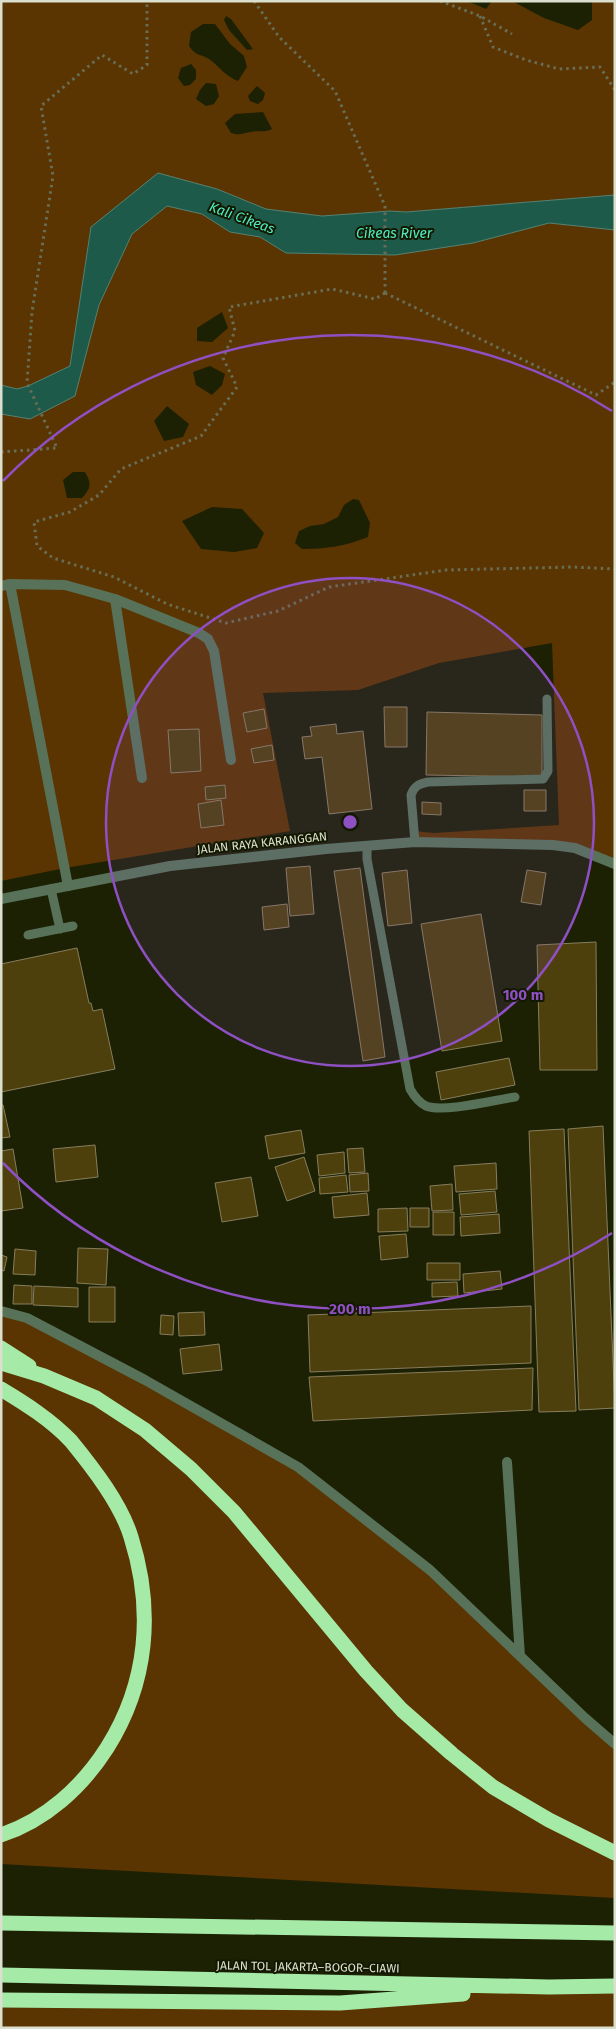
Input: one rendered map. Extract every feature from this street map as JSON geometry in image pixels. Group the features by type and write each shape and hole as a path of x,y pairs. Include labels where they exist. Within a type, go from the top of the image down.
{"highway":[{"path":"1,1348 44,1376"},
{"path":"1,1363 44,1376 96,1398 145,1430 191,1468 234,1512 366,1671 402,1710 493,1787 549,1820 615,1853"},
{"path":"1,1389 35,1410 70,1441 111,1494 133,1544 142,1586 144,1637 137,1680 122,1724 100,1759 77,1787 45,1814 13,1831 1,1835"},
{"path":"1,1923 615,1933"},
{"name":"JALAN TOL JAKARTA–BOGOR–CIAWI","path":"1,1975 549,1987 615,1986"},
{"path":"1,2000 340,2003 549,1987"}],"street":[{"path":"68,886 60,837 6,585 66,585 115,599 199,633 208,639 214,651 230,760"},
{"path":"115,599 142,778"},
{"name":"JALAN RAYA KARANGGAN","path":"1,899 170,866 416,842 553,845 575,848 615,864"},
{"path":"1,1311 27,1318 60,1335 145,1380 298,1467 430,1570 585,1718 615,1744"},
{"path":"507,1462 520,1656"}],"lane":[{"path":"416,842 411,795 413,789 419,784 543,779 548,771 547,699"},
{"path":"367,846 367,859 410,1089 415,1098 424,1105 438,1109 515,1097"},
{"path":"51,889 60,929"},
{"path":"28,935 73,926"}],"path":[{"path":"1,452 56,448 27,383 32,312 52,176 41,106 102,55 133,74 147,65 147,1"},
{"path":"254,1 279,37 335,92 385,206 385,293"},
{"path":"440,1 480,16 512,34"},
{"path":"480,16 493,47 526,60 558,69 600,67 615,90"},
{"path":"385,293 375,299 332,289 229,307 235,331 223,358 237,387 200,436 121,469 99,495 70,512 34,522 37,546 53,558 114,576 167,604 226,623 278,612 329,587 446,570 573,567 615,569"},
{"path":"385,293 596,395 615,382"}],"shaded area":[{"path":"1,1 467,1 486,9 492,1 512,1 544,18 578,30 592,20 592,1 615,1 615,195 406,212 390,211 322,216 266,209 217,189 91,227 70,366 28,386 17,389 1,385","holes":["226,16 231,19 253,49 247,50 229,30 224,20","203,24 215,24 230,44 244,56 247,67 238,81 226,74 209,59 196,53 189,46 191,32","191,64 196,70 196,79 190,85 184,86 178,78 181,68","206,83 216,84 219,96 214,104 206,106 196,99","257,86 265,93 263,100 258,104 250,101 248,96","263,112 272,129 237,134 231,133 225,123 235,114"]},
{"path":"167,206 202,214 230,232 260,237 286,253 395,255 473,243 549,223 615,230 615,864 575,848 415,842 413,831 434,833 559,825 552,643 439,663 358,690 263,693 290,831 65,868 1,881 1,414 30,419 74,396 99,305 132,234","holes":["222,312 228,328 212,342 197,341 197,328","210,366 225,374 222,385 212,395 196,385 193,372","167,406 189,424 183,437 164,441 154,421","73,472 85,472 90,486 82,498 67,498 63,480","353,499 359,500 370,523 368,537 344,545 319,548 302,549 295,543 299,531 310,526 324,524 338,517 344,505","212,507 242,509 264,533 257,548 234,552 201,549 182,521"]},
{"path":"1,1311 27,1318 298,1467 430,1570 615,1741 615,1898 1,1864"},
{"path":"615,1986 615,2028 1,2028 1,2000 340,2003 549,1987"}],"water":[{"name":"Cikeas River","path":"158,173 217,189 266,209 322,216 390,211 406,212 615,195 615,230 549,223 473,243 395,255 286,253 260,237 230,232 202,214 167,206 132,234 99,305 75,396 30,419 1,414 1,385 17,389 28,386 70,366 91,227"}],"building":[{"path":"384,707 407,707 407,747 385,747"},
{"path":"264,709 267,728 247,732 243,713"},
{"path":"427,712 542,715 542,777 426,775"},
{"path":"336,724 337,734 363,731 372,809 329,814 322,757 305,759 302,737 312,736 310,727"},
{"path":"199,729 201,771 171,773 168,730"},
{"path":"272,745 274,760 254,763 251,749"},
{"path":"225,785 226,798 206,800 205,787"},
{"path":"524,790 546,790 546,811 524,811"},
{"path":"221,800 224,825 201,828 198,804"},
{"path":"422,802 441,803 441,815 422,814"},
{"path":"310,866 314,914 290,916 286,868"},
{"path":"360,868 385,1057 363,1061 334,871"},
{"path":"407,870 412,923 388,926 382,873"},
{"path":"527,870 546,873 541,905 521,902"},
{"path":"287,904 289,927 264,930 262,907"},
{"path":"481,914 502,1041 442,1051 421,924"},
{"path":"596,942 597,1070 540,1070 537,945"},
{"path":"77,948 89,1003 91,1003 93,1011 102,1009 115,1069 1,1092 1,964"},
{"path":"509,1058 515,1085 441,1100 436,1072"},
{"path":"1,1105 3,1105 10,1137 1,1138"},
{"path":"603,1126 615,1408 579,1410 568,1129"},
{"path":"564,1129 576,1411 539,1412 529,1131"},
{"path":"301,1130 305,1153 269,1159 265,1136"},
{"path":"95,1145 98,1177 56,1182 53,1149"},
{"path":"363,1148 365,1172 349,1173 347,1149"},
{"path":"13,1149 23,1208 1,1211 1,1151"},
{"path":"344,1152 345,1173 319,1176 317,1155"},
{"path":"304,1157 315,1191 287,1201 275,1167"},
{"path":"496,1163 497,1189 456,1192 454,1166"},
{"path":"368,1173 369,1191 350,1192 349,1175"},
{"path":"346,1175 348,1192 320,1194 319,1178"},
{"path":"251,1177 258,1216 222,1222 215,1183"},
{"path":"452,1184 453,1210 432,1211 430,1186"},
{"path":"495,1191 497,1212 461,1215 459,1194"},
{"path":"367,1193 369,1215 334,1218 332,1197"},
{"path":"407,1208 408,1231 378,1232 378,1209"},
{"path":"410,1208 429,1208 429,1227 410,1227"},
{"path":"433,1212 454,1212 454,1235 433,1235"},
{"path":"499,1214 500,1233 461,1236 460,1217"},
{"path":"406,1234 408,1257 381,1260 379,1236"},
{"path":"78,1248 108,1249 106,1285 77,1283"},
{"path":"15,1249 36,1251 35,1275 13,1274"},
{"path":"1,1255 7,1257 4,1271 1,1270"},
{"path":"427,1263 460,1263 460,1280 427,1280"},
{"path":"500,1271 502,1289 464,1293 463,1274"},
{"path":"457,1282 458,1296 432,1297 432,1283"},
{"path":"14,1285 32,1286 32,1304 13,1304"},
{"path":"34,1286 78,1288 78,1307 33,1305"},
{"path":"89,1287 115,1287 115,1322 89,1322"},
{"path":"531,1306 531,1363 310,1372 308,1315"},
{"path":"204,1312 205,1335 179,1336 178,1313"},
{"path":"161,1315 174,1316 173,1335 160,1334"},
{"path":"219,1344 222,1370 183,1374 180,1349"},
{"path":"533,1368 532,1410 313,1421 309,1377"}],"water label":[{"name":"Kali Cikeas","path":"242,218"}]}
